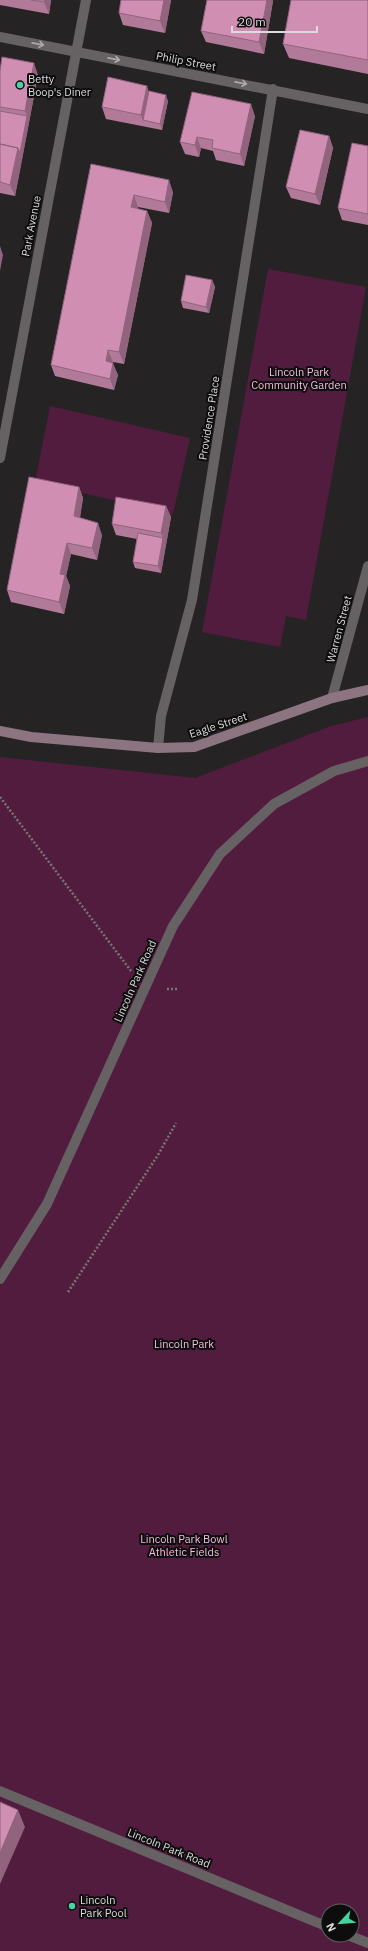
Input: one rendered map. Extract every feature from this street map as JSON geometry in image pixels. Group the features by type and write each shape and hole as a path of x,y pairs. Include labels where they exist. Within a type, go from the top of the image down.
{"street":[{"name":"Park Avenue","path":"0,458 75,52 86,0"},
{"name":"Philip Street","path":"0,37 273,89 368,109"},
{"name":"Providence Place","path":"158,748 161,716 192,600 273,89"},
{"name":"Warren Street","path":"332,698 368,566"},
{"name":"Eagle Street","path":"0,731 31,737 158,748 194,747 332,698 368,690"},
{"name":"Lincoln Park Road","path":"0,1279 47,1204 173,926 220,854 274,804 334,771 368,761"},
{"name":"Lincoln Park Road","path":"0,1791 320,1924"}],"path":[{"path":"0,797 145,989"},
{"path":"68,1292 158,1155 176,1123"}],"green space":[{"name":"Lincoln Park Community Garden","path":"268,269 366,287 306,620 286,616 280,647 202,632"},
{"path":"50,406 190,438 173,514 35,482"},
{"name":"Lincoln Park","path":"368,717 368,1951 0,1951 0,757 195,778 331,726"}],"building":[{"path":"31,0 45,0 44,2"},
{"path":"121,0 164,0 160,21 119,13"},
{"path":"207,0 267,0 259,42 201,31"},
{"path":"291,0 368,0 368,60 283,44"},
{"path":"2,57 34,63 25,111 0,107 0,71"},
{"path":"108,77 147,86 141,115 102,107"},
{"path":"149,91 166,95 160,124 143,120"},
{"path":"192,92 251,104 240,154 212,148 213,140 197,137 195,145 180,142"},
{"path":"0,111 27,116 20,153 18,148 0,144"},
{"path":"300,130 329,136 315,194 286,187"},
{"path":"352,143 368,146 368,214 338,208"},
{"path":"0,144 18,148 10,185 0,182"},
{"path":"91,164 169,180 165,202 134,195 131,207 147,211 119,352 108,350 106,361 113,363 110,379 51,365"},
{"path":"186,275 212,280 206,307 181,301"},
{"path":"29,477 79,487 74,516 98,523 92,548 67,543 60,574 65,575 59,602 7,590"},
{"path":"116,497 166,506 161,533 112,524"},
{"path":"138,533 163,538 158,566 133,562"},
{"path":"0,1802 18,1810 0,1853"}],"place":[{"name":"Betty Boop's Diner","path":"20,85"},
{"name":"Lincoln Park Pool","path":"72,1906"}],"park label":[{"name":"Lincoln Park Bowl Athletic Fields","path":"184,1545"}]}
